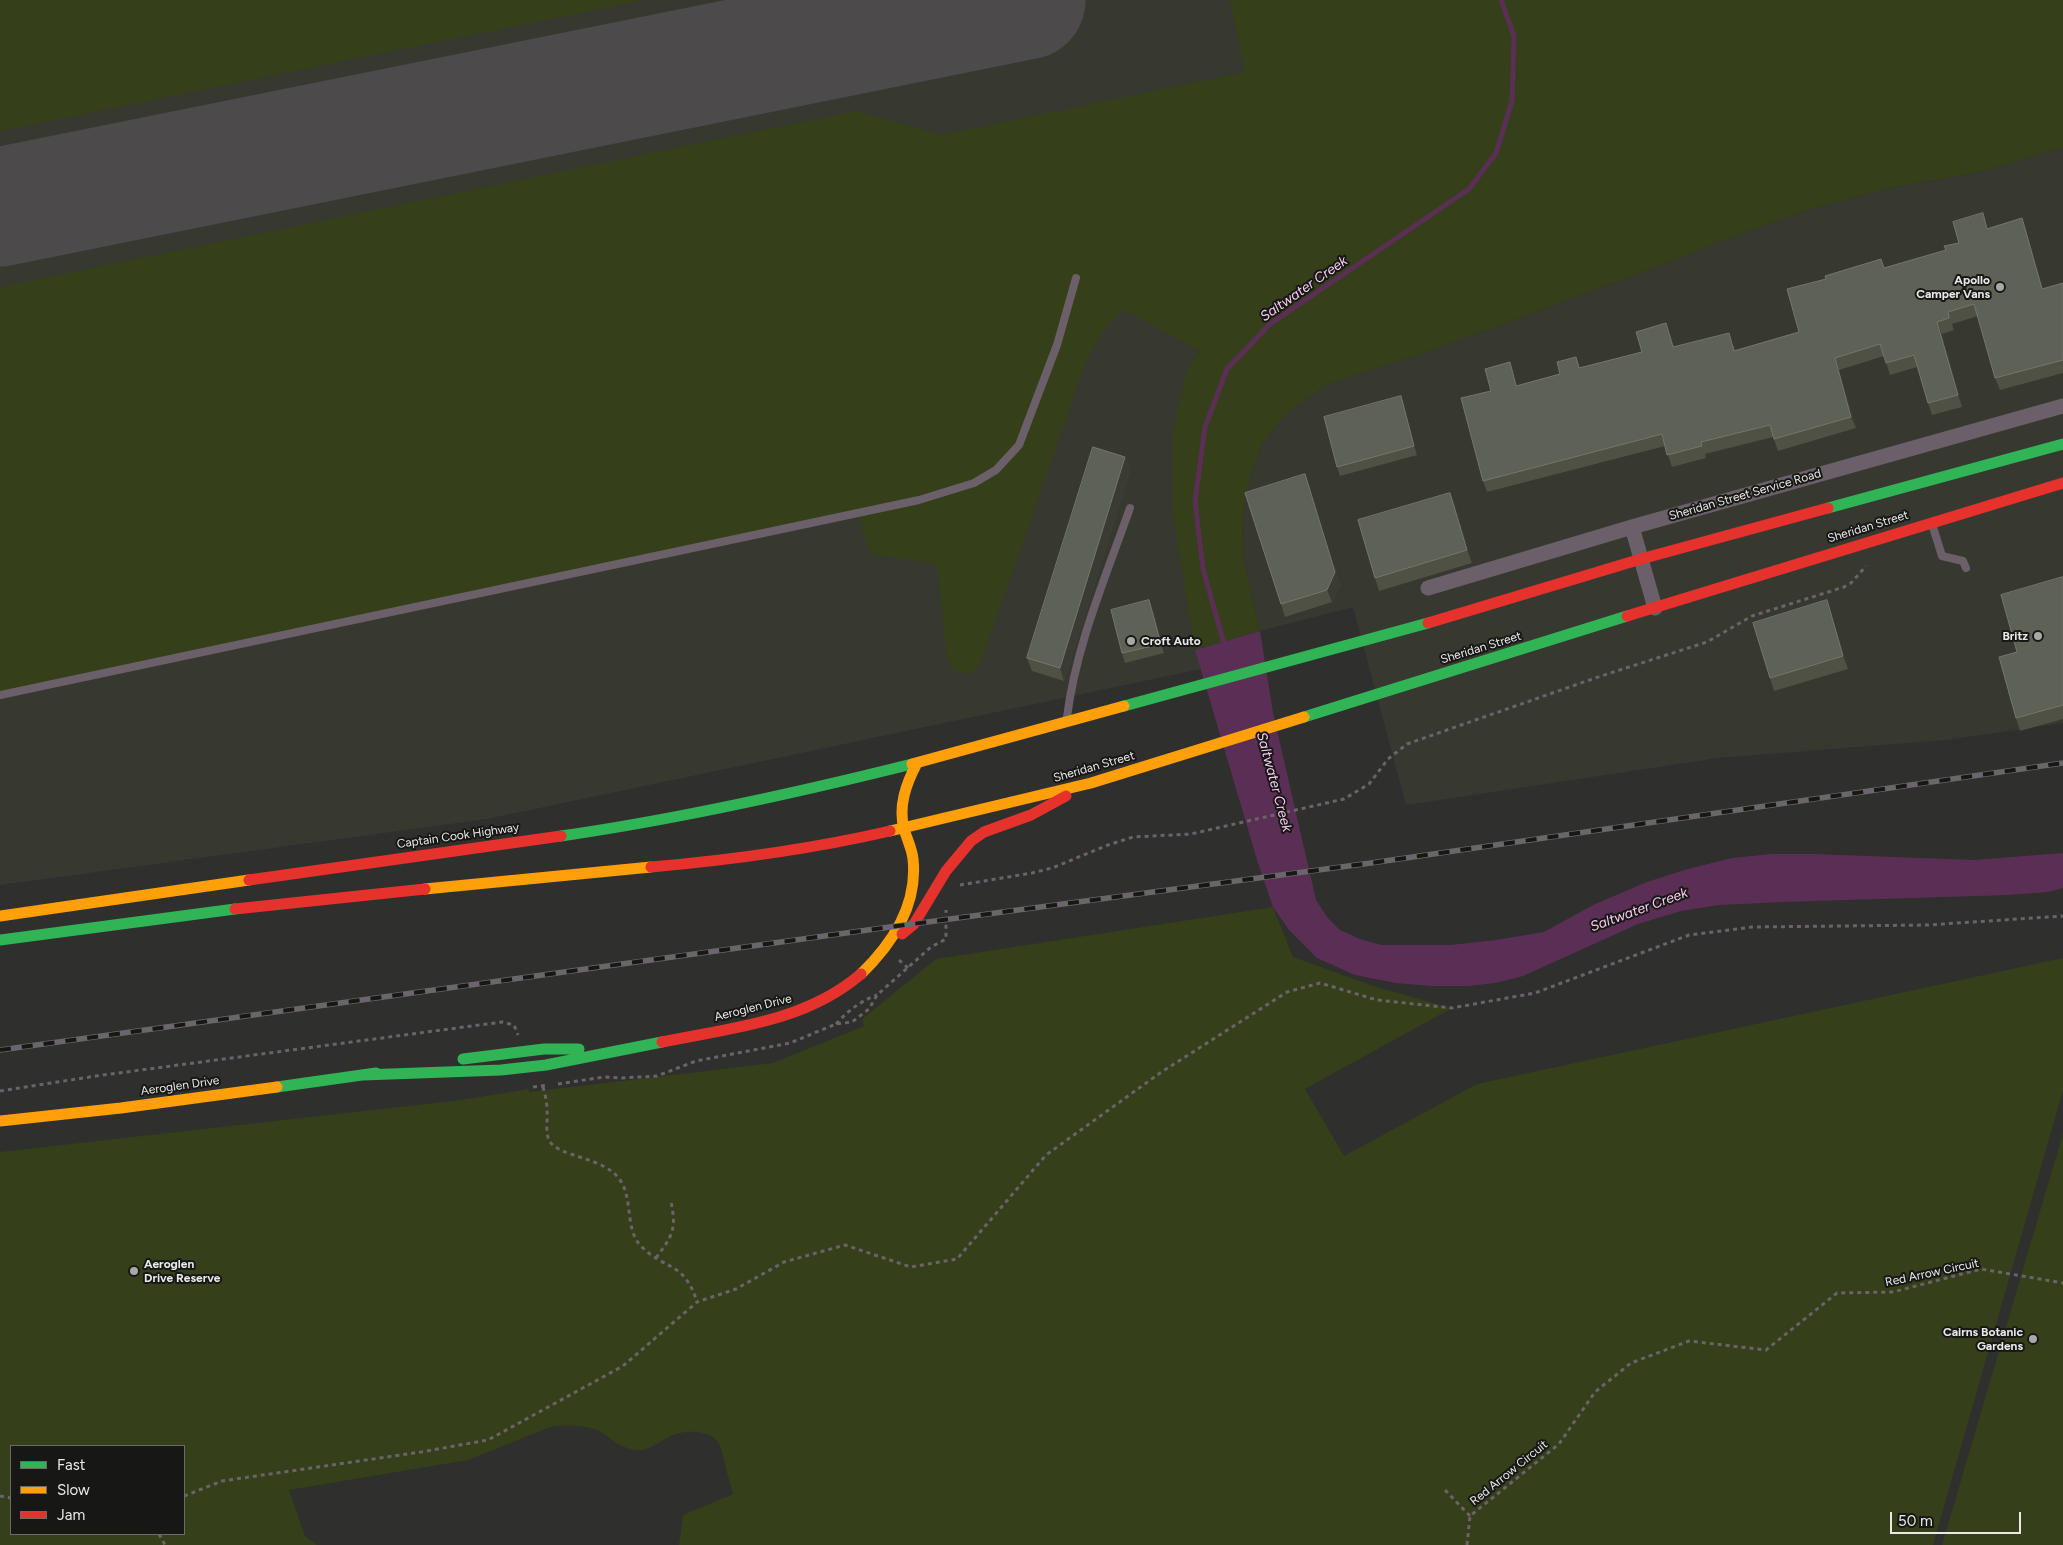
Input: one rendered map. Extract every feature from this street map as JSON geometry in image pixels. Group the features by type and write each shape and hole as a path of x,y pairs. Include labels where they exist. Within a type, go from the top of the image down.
{"main road":[{"path":"917,763 1469,611 1562,581 1641,559 2063,444"},
{"name":"Sheridan Street","path":"904,828 1091,783 2063,483"},
{"name":"Aeroglen Drive","path":"363,1075 522,1068 546,1065 771,1020 799,1012 824,1000 865,971 888,945 901,926 913,879 913,859 902,815 904,790 917,763"},
{"name":"Captain Cook Highway","path":"0,916 632,825 778,797 917,763"},
{"name":"Aeroglen Drive","path":"888,945 914,924 946,871 971,841 984,832 1030,815 1091,783"},
{"path":"0,940 266,905 706,862 852,840 904,828"},
{"name":"Aeroglen Drive","path":"0,1121 121,1108 500,1054 536,1050 632,1048"}],"street":[{"name":"Sheridan Street Service Road","path":"1428,588 1632,527 2063,406"},
{"path":"1632,527 1655,608"}],"lane":[{"path":"0,695 919,500 974,482 996,470 1019,445 1057,346 1076,278"},
{"path":"1066,722 1070,688 1080,652 1130,508"},
{"path":"1932,522 1942,556 1960,559 1966,568"}],"path":[{"path":"957,888 961,884 1052,868 1133,837 1191,834 1235,826 1344,800 1362,790 1392,755 1407,744 1601,676 1707,642 1752,616 1844,587 1851,583 1871,561"},
{"path":"528,1086 543,1087 604,1077 657,1076 696,1061 790,1043 836,1024 852,1022 869,1009 878,995 931,947 946,939 946,904"},
{"path":"185,1496 222,1481 421,1452 488,1440 623,1366 697,1302 736,1289 784,1262 845,1246 911,1267 957,1259 1046,1155 1160,1073 1287,992 1320,983 1377,1000 1452,1008 1535,993 1689,935 1752,927 1928,925 2063,916"},
{"path":"836,1024 848,1011 861,1002 878,995"},
{"path":"0,1091 96,1076 502,1022 514,1025 517,1029 520,1043"},
{"path":"543,1087 547,1108 548,1139 554,1146 598,1162 613,1171 622,1182 633,1230 638,1242 656,1258 682,1273 693,1288 697,1302"},
{"path":"656,1258 668,1241 675,1223 671,1202"},
{"name":"Red Arrow Circuit","path":"1467,1545 1470,1516 1559,1444 1595,1392 1631,1364 1689,1341 1766,1350 1837,1293 1893,1292 1981,1269 2063,1284"},
{"path":"1445,1490 1470,1516"}],"shaded area":[{"path":"0,0 1418,0 1220,322 1187,369 1195,650 1201,669 487,819 0,885"},
{"path":"2063,147 2063,723 1946,740 1718,758 1406,805 1353,607 1260,631 1244,561 1242,524 1247,487 1261,446 1285,415 1326,385 1433,350 1811,209 1887,189 1985,171"}],"green space":[{"path":"0,0 644,0 0,131"},
{"path":"1230,0 2063,0 2063,147 1985,171 1887,189 1811,209 1433,350 1326,385 1285,415 1261,446 1247,487 1242,524 1244,561 1260,631 1195,650 1172,508 1172,436 1187,369 1200,351 1124,310 1105,328 1088,356 980,664 968,674 954,670 947,659 936,565 874,555 867,546 858,514 0,695 0,287 856,111 942,135 1245,72"},
{"path":"1273,907 1293,957 1376,987 1452,1008 1305,1089 1344,1156 1477,1084 2063,958 2063,1090 1933,1545 679,1545 683,1515 733,1494 718,1442 710,1435 704,1433 684,1432 670,1436 648,1448 635,1450 619,1445 594,1429 568,1426 550,1427 468,1460 289,1490 305,1536 317,1545 0,1545 0,1152 461,1100 528,1089 529,1092 773,1063 864,1026 862,1019 936,959"},
{"name":"Cairns Botanic Gardens","path":"2063,1133 2063,1545 1942,1545"}],"water":[{"path":"1260,631 1273,713 1316,900 1327,917 1340,930 1360,939 1381,945 1451,945 1544,932 1593,905 1647,882 1732,858 1772,854 1974,860 2063,853 2063,888 2048,892 2008,895 1719,905 1681,911 1638,924 1523,976 1495,983 1469,986 1431,986 1396,983 1355,975 1317,958 1289,930 1273,907 1258,863 1195,650"}],"building":[{"path":"1983,213 1987,229 2022,218 2042,289 2063,283 2063,360 1995,378 1974,304 1948,312 1949,318 1937,322 1958,395 1928,403 1914,355 1886,363 1880,344 1835,358 1851,417 1774,439 1770,425 1701,442 1702,446 1667,455 1662,434 1483,481 1461,398 1491,391 1485,369 1510,362 1516,386 1560,374 1557,362 1576,357 1579,368 1642,352 1636,332 1666,323 1673,347 1729,333 1734,351 1799,332 1787,289 1826,279 1825,276 1881,259 1884,268 1946,250 1944,246 1959,243 1953,222"},
{"path":"1401,396 1414,446 1337,467 1324,417"},
{"path":"1093,447 1125,457 1060,668 1027,658"},
{"path":"1305,474 1335,572 1327,590 1281,604 1245,493"},
{"path":"1450,493 1467,550 1375,578 1358,520"},
{"name":"Britz","path":"2063,577 2063,705 2016,718 1999,657 2017,652 2001,595"},
{"path":"1149,600 1161,644 1122,653 1111,610"},
{"path":"1827,600 1843,656 1770,678 1753,623"}],"waterway":[{"name":"Saltwater Creek","path":"1225,647 1203,569 1195,501 1205,427 1227,369 1270,324 1469,189 1496,153 1512,101 1514,36 1501,0"}],"runway":[{"path":"0,207 1026,0"}],"railway":[{"path":"0,1050 875,929 1371,863 2063,763"}],"traffic: fast":[{"path":"1828,508 2063,444"},
{"path":"1304,717 1627,616"},
{"path":"1124,706 1428,623"},
{"path":"561,836 649,822 737,804 912,764"},
{"path":"0,940 235,909"},
{"path":"363,1075 501,1070 546,1065 662,1042"},
{"path":"463,1059 544,1049 579,1049"},
{"path":"277,1087 376,1073"}],"traffic: slow":[{"path":"912,764 1124,706"},
{"path":"890,831 1091,783 1304,717"},
{"path":"861,974 883,950 907,908 913,876 913,859 904,829 902,812 906,787 917,763"},
{"path":"425,889 651,867"},
{"path":"0,916 249,880"},
{"path":"0,1121 121,1108 277,1087"}],"traffic: jam":[{"path":"1627,616 2063,483"},
{"path":"1428,623 1641,559 1828,508"},
{"path":"902,934 914,924 946,871 971,841 984,832 1031,815 1066,796"},
{"path":"651,867 771,853 890,831"},
{"path":"249,880 561,836"},
{"path":"235,909 425,889"},
{"path":"662,1042 741,1027 792,1013 816,1003 839,990 861,974"}],"place":[{"name":"Apollo Camper Vans","path":"2000,287"},
{"name":"Britz","path":"2038,636"},
{"name":"Croft Auto","path":"1131,641"},
{"name":"Aeroglen Drive Reserve","path":"134,1271"},
{"name":"Cairns Botanic Gardens","path":"2033,1339"}]}
